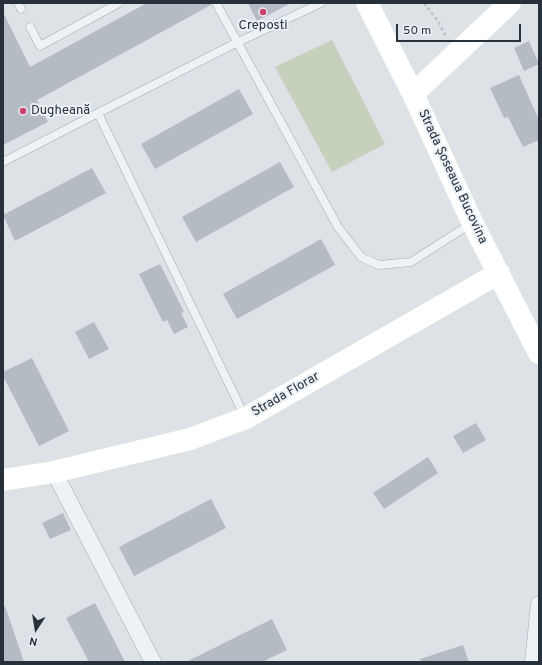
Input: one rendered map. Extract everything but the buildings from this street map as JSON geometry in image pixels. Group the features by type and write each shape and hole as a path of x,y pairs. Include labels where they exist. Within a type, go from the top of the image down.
{"street":[{"name":"Strada Șoseaua Bucovina","path":"367,3 413,94 472,222 539,351"},
{"path":"413,94 510,3"},
{"name":"Strada Florar","path":"3,480 54,472 190,439 246,418 499,273"},
{"path":"54,472 153,662"},
{"path":"533,662 539,604"}],"lane":[{"path":"30,26 40,46 119,3"},
{"path":"216,3 236,43 338,227 361,257 379,265 411,262 472,222"},
{"path":"3,162 236,43 321,3"},
{"path":"98,113 246,418"}],"path":[{"path":"424,3 438,21 455,55"}],"green space":[{"path":"332,40 385,144 332,172 275,67"}],"place":[{"name":"Creposti","path":"263,12"},
{"name":"Dugheană","path":"23,111"}]}
